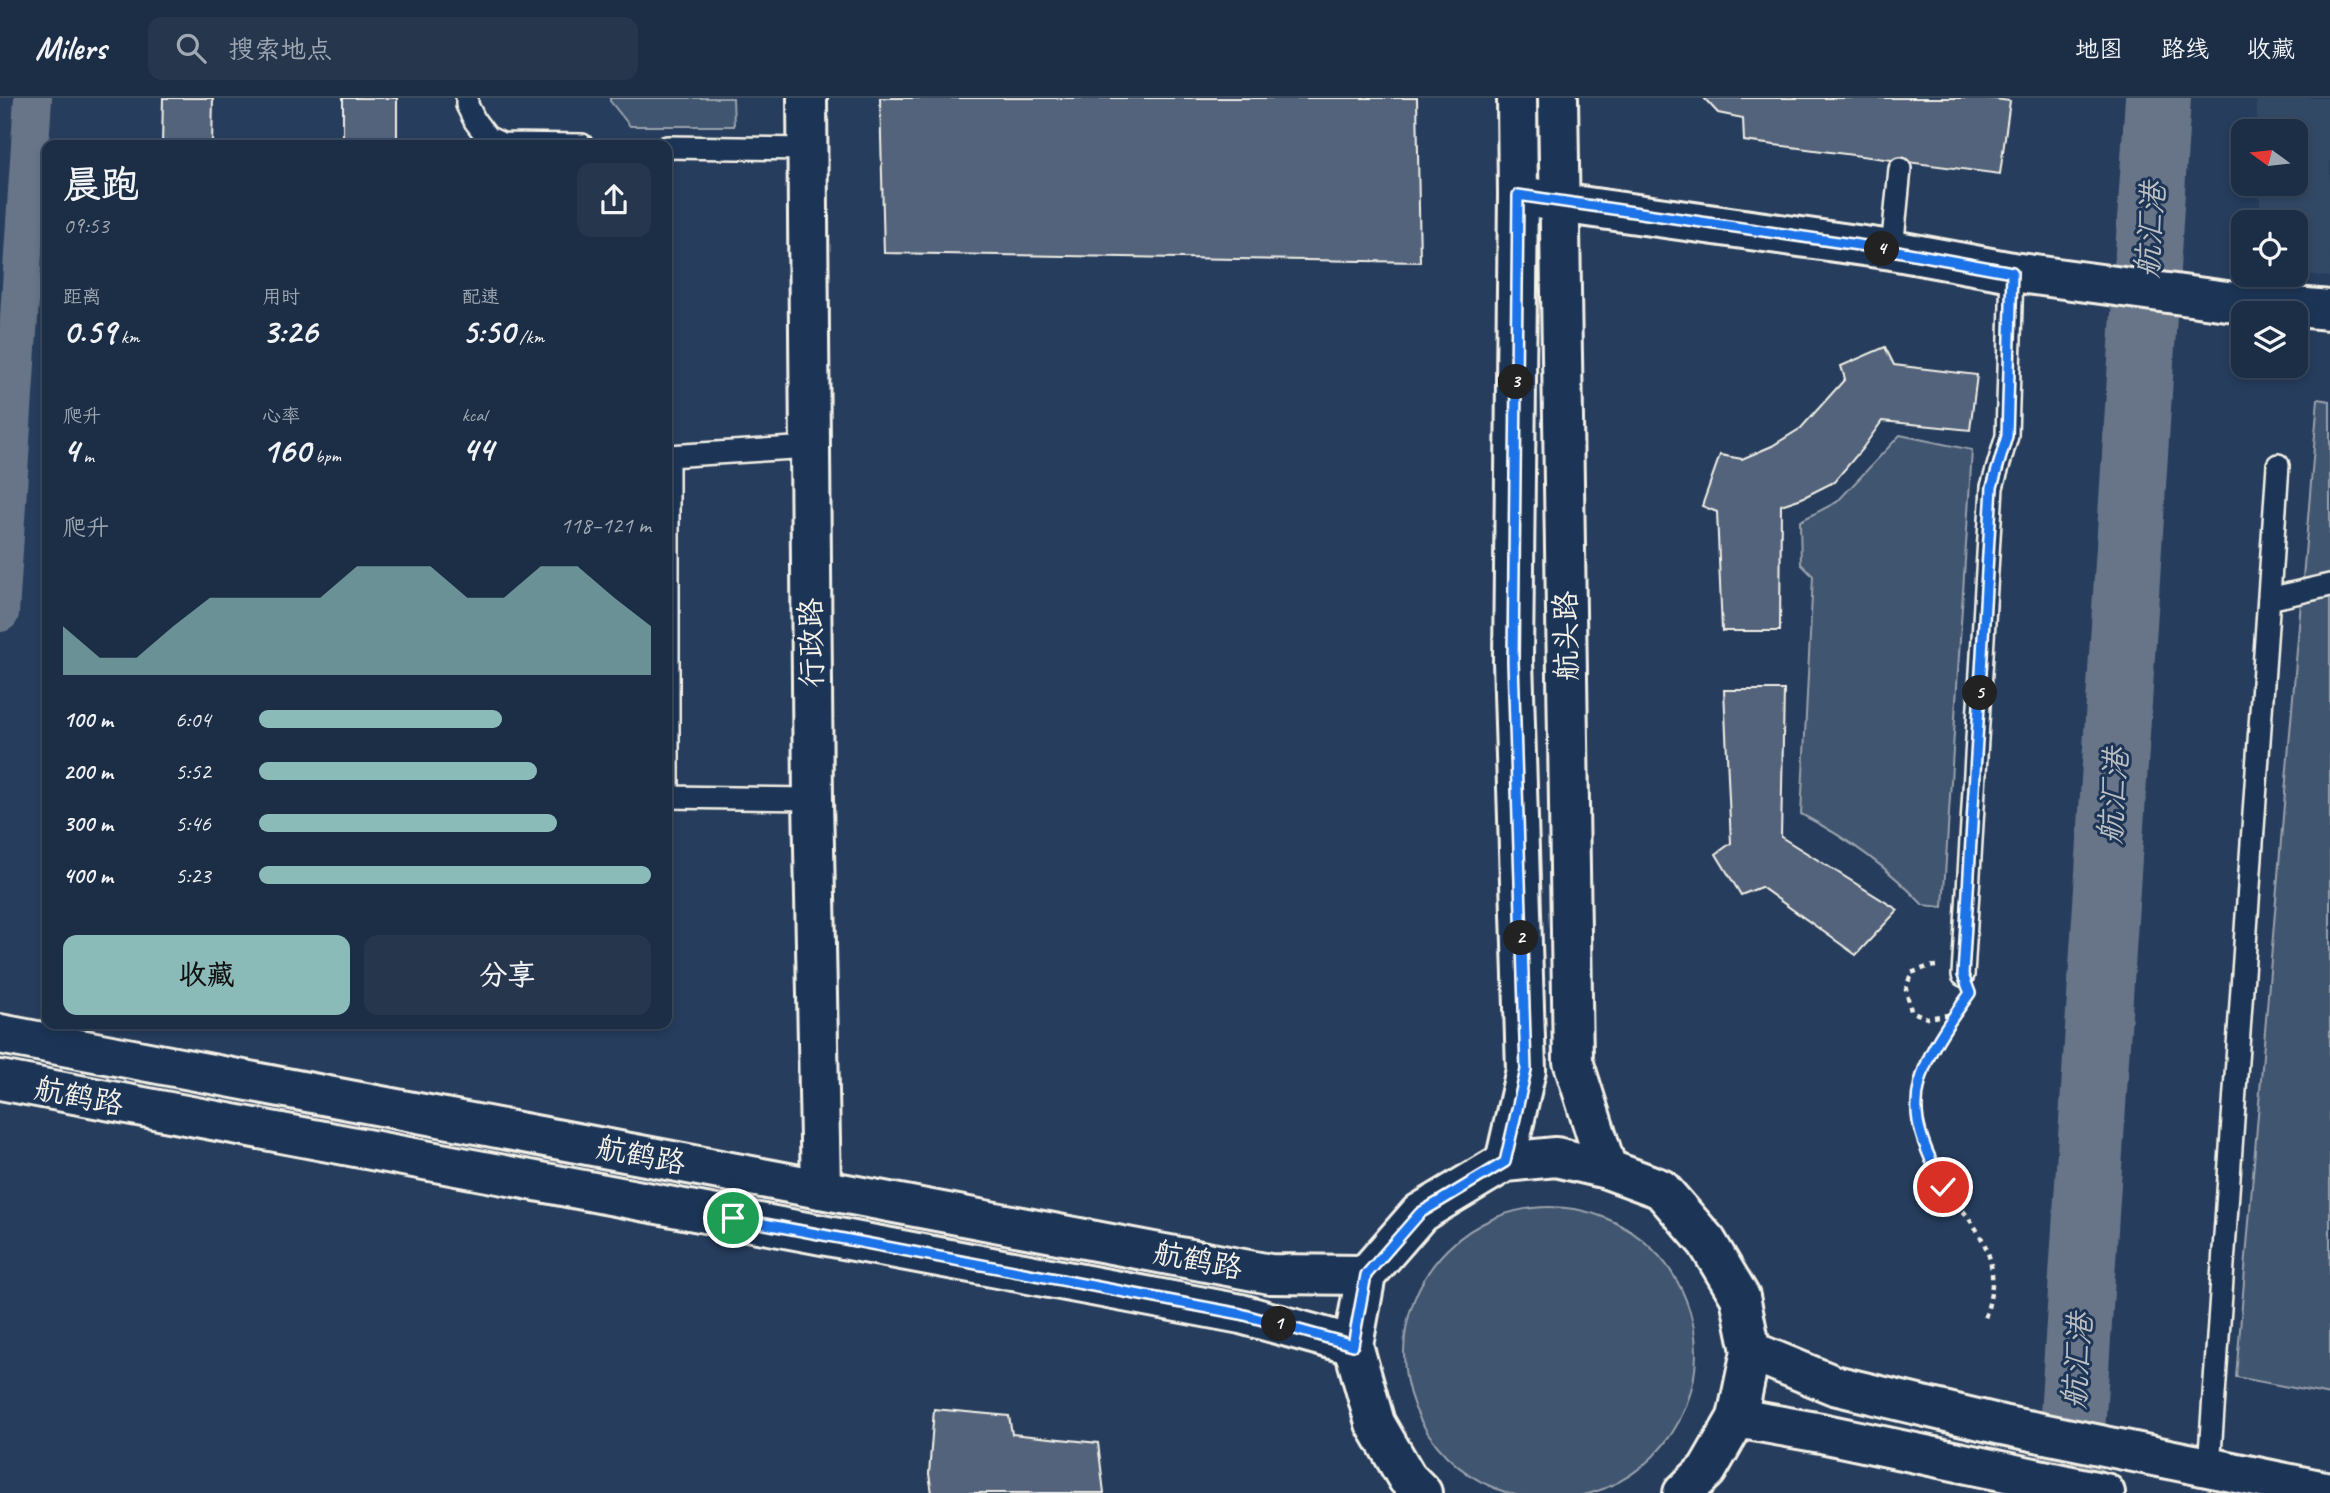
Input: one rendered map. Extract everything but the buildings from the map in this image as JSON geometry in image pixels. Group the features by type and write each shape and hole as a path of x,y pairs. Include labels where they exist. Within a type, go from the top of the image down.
{"main road":[{"name":"行政路","path":"807,98 813,799 821,1189"},
{"name":"航头路","path":"1505,1162 1526,1070 1513,661 1517,98"},
{"name":"航头路","path":"1558,98 1573,1061 1607,1169"},
{"path":"1518,195 1892,250 2012,272 2227,300 2330,310"},
{"name":"航鹤路","path":"17,1037 1270,1274 1366,1275"},
{"name":"航鹤路","path":"11,1083 1241,1314 1353,1345"},
{"path":"1422,1493 1407,1478 1375,1423 1353,1345 1366,1275 1420,1213 1505,1162 1556,1157 1607,1169 1661,1189 1707,1242 1740,1297 1751,1352 1737,1418 1707,1470 1684,1493"},
{"path":"1751,1352 1834,1385 2127,1452 2330,1492"},
{"path":"1737,1418 2105,1493"}],"lane":[{"path":"467,98 467,105 475,121 487,137 493,140"},
{"path":"672,147 807,149"},
{"path":"1892,250 1900,169"},
{"path":"1963,975 1992,487 2007,436 2012,272"},
{"path":"672,456 810,447"},
{"path":"2209,1468 2278,465"},
{"path":"2269,599 2330,585"},
{"path":"672,797 813,799"}],"path":[{"path":"1955,1014 1927,1018 1911,1011 1906,990 1911,973 1927,967 1945,966 1963,975 1970,993 1938,1038 1928,1060 1919,1089 1918,1120 1927,1151 1943,1187 1968,1217 1986,1248 1993,1271 1992,1297 1984,1321"}],"shaded area":[{"path":"610,98 733,98 734,126 630,126"},
{"path":"2256,98 2330,98 2330,277 2308,274 2308,210 2260,210 2260,196 2308,196 2308,119 2257,119"},
{"path":"2318,399 2330,401 2330,1395 2236,1377"},
{"path":"1900,435 1972,450 1943,907 1923,905 1896,878 1866,854 1801,814 1813,576 1801,564 1800,521 1837,502"},
{"path":"1536,1207 1564,1207 1593,1213 1631,1231 1654,1249 1679,1284 1690,1310 1696,1339 1694,1382 1685,1409 1672,1434 1654,1457 1631,1475 1590,1494 1510,1494 1469,1475 1446,1457 1428,1434 1410,1396 1404,1367 1404,1339 1410,1310 1428,1272 1446,1249 1481,1224 1507,1213"}],"waterway":[{"path":"0,613 33,98"},
{"name":"航汇港","path":"2068,1493 2158,98"}],"route":[{"path":"733,1218 1241,1314 1353,1345 1366,1275 1420,1213 1505,1162 1526,1070 1513,661 1518,195 1892,250 2012,272 2007,436 1992,487 1963,975 1970,993 1938,1038 1919,1089 1918,1120 1927,1151 1943,1187"}]}
